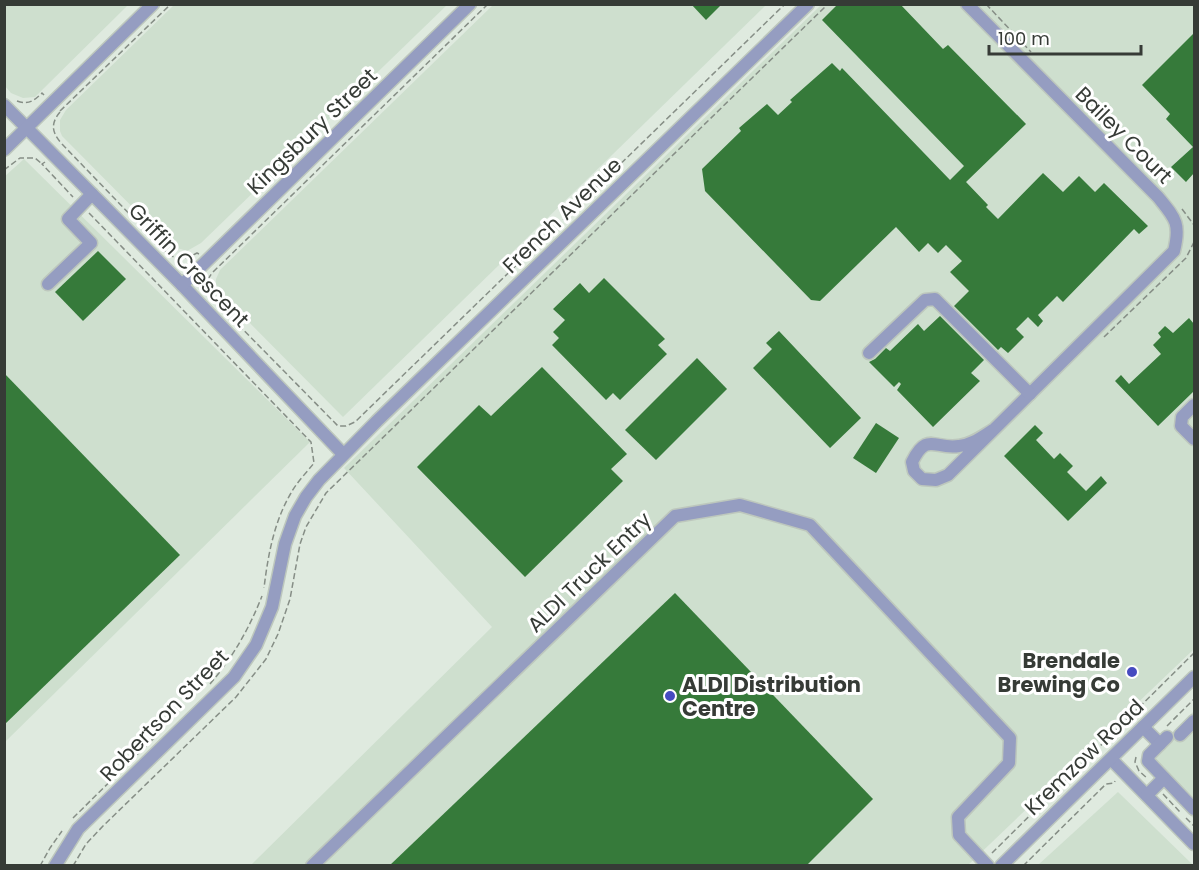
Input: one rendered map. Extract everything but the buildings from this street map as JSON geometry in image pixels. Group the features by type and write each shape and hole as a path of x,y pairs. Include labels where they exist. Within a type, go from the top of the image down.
{"street":[{"path":"4,150 153,4"},
{"name":"Kingsbury Street","path":"182,285 470,4"},
{"name":"French Avenue","path":"343,454 808,4"},
{"name":"Bailey Court","path":"967,4 1158,197 1172,214 1179,232 1174,251 948,475 936,480 922,479 914,471 912,462 918,449 928,444 958,447 972,443 993,430"},
{"name":"Griffin Crescent","path":"9,102 27,128 182,285 343,454"},
{"path":"48,284 91,243 68,219 92,194"},
{"path":"869,353 925,300 935,298 1030,394"},
{"path":"1194,405 1182,417 1181,426 1194,439"},
{"name":"Robertson Street","path":"55,866 78,829 234,676 256,645 272,607 285,544 295,516 319,480 343,454"},
{"name":"ALDI Truck Entry","path":"312,866 675,516 740,505 810,525 1011,738 1009,763 958,817 959,836 985,863"},
{"name":"Kremzow Road","path":"1001,866 1143,727 1192,684"},
{"path":"1180,735 1194,721"},
{"path":"1143,727 1164,741 1149,755 1148,761 1194,809"},
{"path":"1111,759 1192,837"},
{"path":"1147,795 1164,778"}],"path":[{"path":"171,4 60,112 54,121 53,129 55,137 168,254 182,259 197,253 199,255"},
{"path":"488,4 208,279 210,297 334,426 346,426 355,422 785,4"},
{"path":"342,475 828,4"},
{"path":"9,102 33,101 42,93 45,97"},
{"path":"4,170 20,158 35,158 43,164 313,446 314,463 291,492 275,526 263,592 253,620 237,649 210,684"},
{"path":"985,863 1194,653"},
{"path":"72,819 161,731"},
{"path":"1023,866 1106,784 1114,783 1114,781"},
{"path":"40,866 64,829"}],"shaded area":[{"path":"5,4 128,5 35,97 23,98 11,93 5,86"},
{"path":"175,4 447,5 201,243 187,251 171,246 62,136 60,131 60,120 66,110"},
{"path":"493,5 766,5 343,417 216,289 216,279 220,270"},
{"path":"821,5 1194,5 1194,649 968,865 250,866 492,627 344,468"},
{"path":"24,159 310,442 5,742 4,177"},
{"path":"1194,711 1194,819 1147,770 1147,757"},
{"path":"1118,792 1193,865 1038,865"}],"place":[{"name":"Brendale Brewing Co","path":"1132,672"},
{"name":"ALDI Distribution Centre","path":"670,696"}]}
